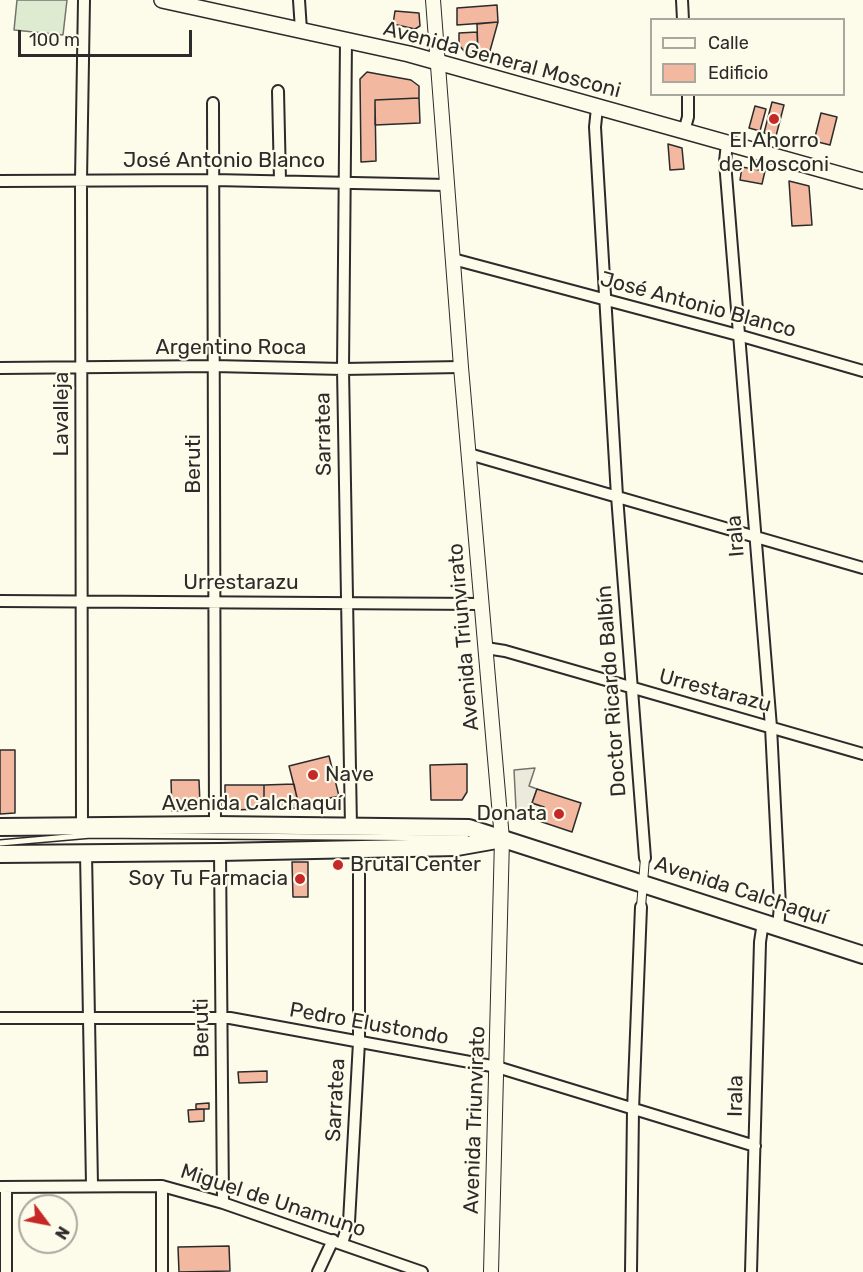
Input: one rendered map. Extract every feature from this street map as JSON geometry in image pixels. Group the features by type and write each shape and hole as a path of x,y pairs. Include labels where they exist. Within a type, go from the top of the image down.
{"main road":[{"name":"Avenida General Mosconi","path":"162,0 346,40 437,63 863,181"},
{"name":"Avenida Calchaquí","path":"6,830 214,825 469,828 863,955"},
{"name":"Avenida Calchaquí","path":"0,854 457,847 502,839"}],"street":[{"name":"Lavalleja","path":"82,827 81,180 84,0"},
{"path":"299,0 301,30"},
{"name":"Avenida Triunvirato","path":"433,0 461,368 502,839 491,1272"},
{"path":"682,0 683,18"},
{"name":"Sarratea","path":"346,40 343,369 351,827"},
{"path":"278,92 280,180"},
{"path":"684,131 688,117 688,96"},
{"name":"Beruti","path":"213,103 214,825"},
{"name":"Doctor Ricardo Balbín","path":"597,108 595,127 617,496 645,858 633,1110 631,1272"},
{"name":"Irala","path":"727,143 725,162 738,335 771,727 780,906 760,942 751,1272"},
{"name":"José Antonio Blanco","path":"0,181 280,180 447,185"},
{"name":"José Antonio Blanco","path":"453,259 863,371"},
{"name":"Argentino Roca","path":"0,368 214,366 343,369 461,368"},
{"path":"469,454 863,568"},
{"name":"Urrestarazu","path":"0,601 482,604"},
{"name":"Urrestarazu","path":"486,648 505,651 863,754"},
{"name":"Sarratea","path":"318,1272 349,1222 359,1042 359,849"},
{"name":"Beruti","path":"220,852 223,1203"},
{"path":"86,853 92,1185"},
{"name":"Pedro Elustondo","path":"0,1018 221,1017 497,1067 755,1146"},
{"path":"162,1186 162,1272"},
{"name":"Miguel de Unamuno","path":"3,1187 162,1186 223,1203 422,1272"},
{"path":"3,1187 6,1272"}],"lane":[{"path":"0,843 91,835 502,839"}],"green space":[{"path":"17,0 67,0 63,35 14,30"}],"shaded area":[{"path":"535,768 529,786 537,789 532,803 544,807 539,821 521,815 516,809 514,770"}],"building":[{"path":"497,5 498,22 457,25 457,8"},
{"path":"395,11 419,13 420,26 415,29 393,24"},
{"path":"498,22 488,58 478,55 477,24"},
{"path":"477,32 478,55 464,51 459,45 459,33"},
{"path":"367,72 411,80 419,86 419,98 375,100 376,161 361,162 360,79"},
{"path":"419,98 420,123 375,125 375,100"},
{"name":"El Ahorro de Mosconi","path":"772,102 784,105 776,136 764,133"},
{"path":"755,106 766,109 760,131 749,128"},
{"path":"821,113 837,117 830,145 814,141"},
{"path":"668,144 682,148 684,169 670,170"},
{"path":"742,167 765,171 762,184 740,180"},
{"path":"789,181 809,186 812,225 792,226"},
{"path":"0,750 15,750 15,813 0,814"},
{"name":"Nave","path":"329,756 339,796 299,805 289,766"},
{"path":"467,764 467,792 462,800 431,800 430,765"},
{"path":"171,780 199,780 200,804 194,810 172,811"},
{"path":"294,784 299,808 264,809 264,785"},
{"path":"225,785 264,785 264,809 232,810 225,805"},
{"name":"Donata","path":"537,789 581,803 572,832 539,821 544,807 532,803"},
{"name":"Soy Tu Farmacia","path":"292,862 308,862 308,897 293,897"},
{"path":"267,1071 267,1082 239,1083 238,1072"},
{"path":"209,1103 209,1109 196,1109 196,1104"},
{"path":"204,1109 204,1121 189,1122 188,1110"},
{"path":"229,1246 230,1271 179,1272 178,1247"}],"place":[{"name":"El Ahorro de Mosconi","path":"774,119"},
{"name":"Nave","path":"313,775"},
{"name":"Donata","path":"559,814"},
{"name":"Brutal Center","path":"338,865"},
{"name":"Soy Tu Farmacia","path":"300,879"}]}
